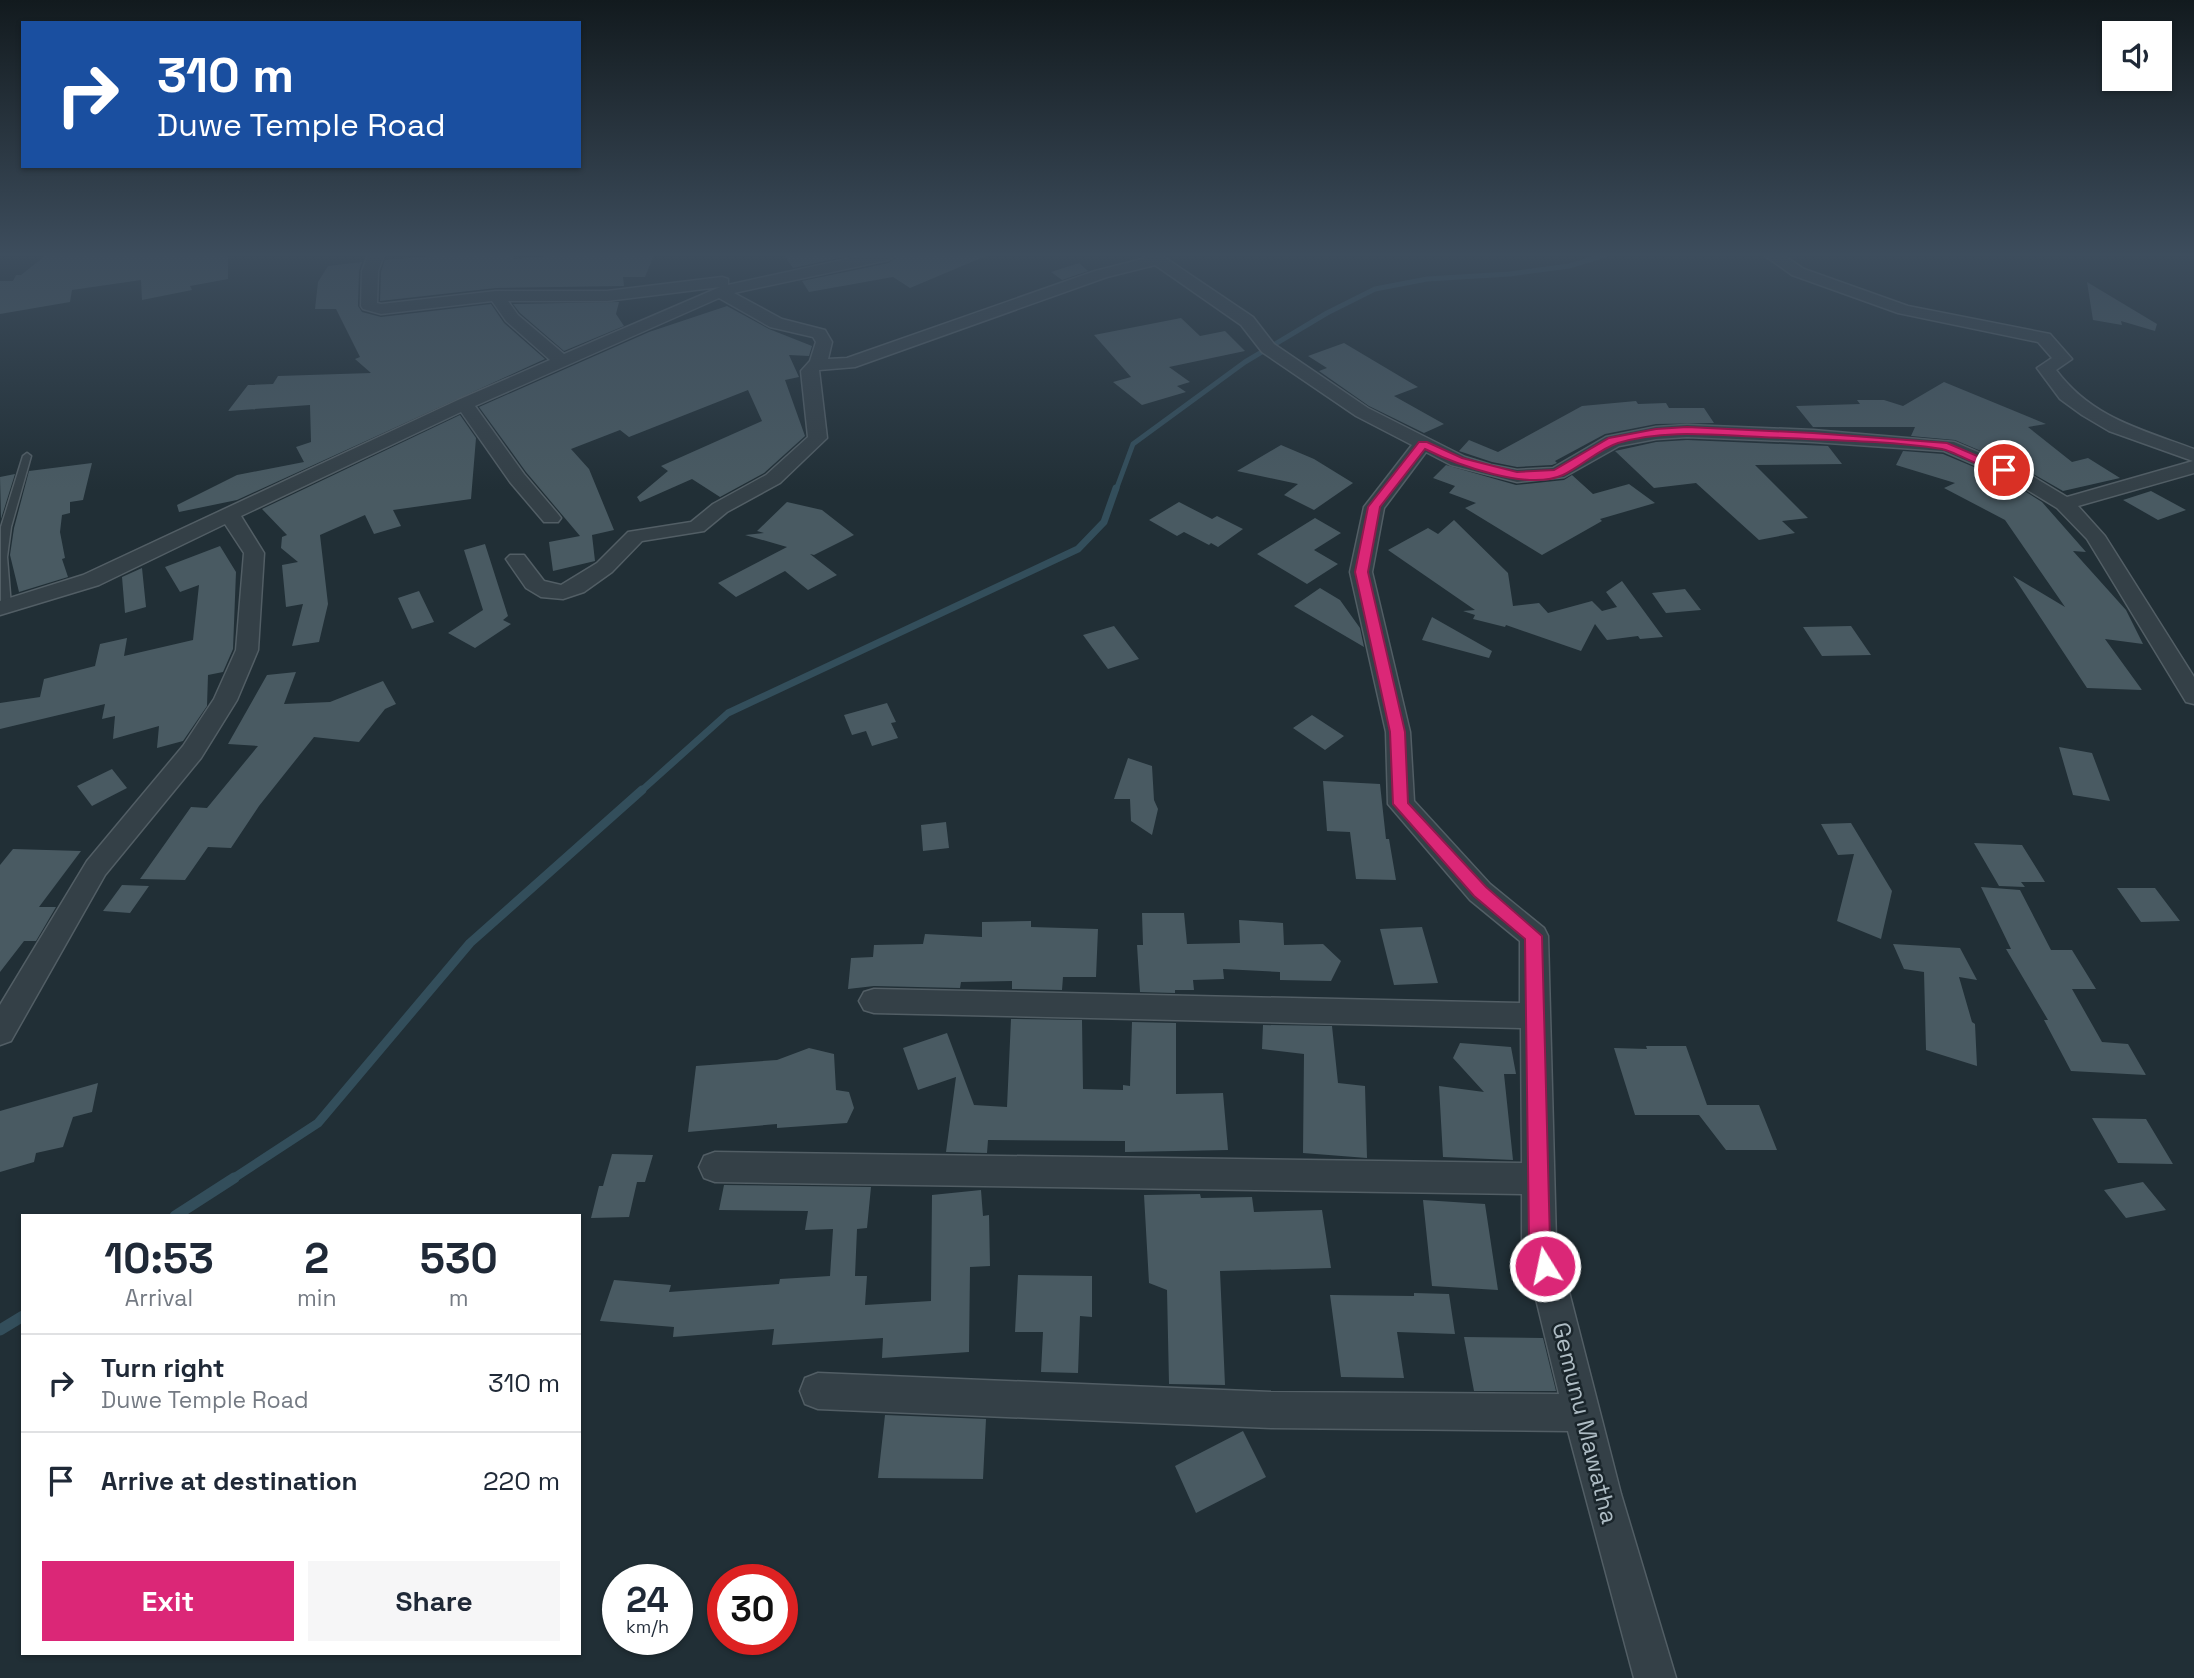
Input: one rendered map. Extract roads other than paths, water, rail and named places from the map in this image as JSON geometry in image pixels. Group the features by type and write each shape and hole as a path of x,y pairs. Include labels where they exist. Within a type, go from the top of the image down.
{"street":[{"path":"530,333 562,361"},
{"path":"3,607 91,580 464,404 625,333"},
{"path":"816,333 824,342 819,354 819,365"},
{"path":"517,559 536,586 553,592 576,587 606,569 635,536 696,527 720,508 773,479 818,438 810,370 813,366 849,363 933,333"},
{"path":"1257,333 1268,348 1362,412 1458,461 1517,476 1557,473 1613,441 1656,433 1767,433 1947,446 2020,477 2064,504 2095,536 2194,696"},
{"path":"2021,333 2044,338 2063,359 2046,368 2066,395 2116,426 2194,456"},
{"path":"464,404 517,478 551,518"},
{"name":"Gemunu Mawatha","path":"1423,444 1374,507 1361,572 1398,732 1401,804 1480,892 1534,936 1539,1241 1602,1494 1656,1678"},
{"path":"2064,504 2194,467"},
{"path":"0,1032 96,868 192,752 226,700 247,650 254,553 229,514"},
{"path":"874,1001 1535,1016"},
{"path":"715,1167 1538,1179"},
{"path":"818,1391 1271,1410 1582,1413"}],"lane":[{"path":"3,607 2,557 6,527 27,456"}],"waterway":[{"path":"1116,490 1133,444 1245,362 1293,333"},
{"path":"640,792 728,713 1078,549 1104,522 1116,488"},
{"path":"231,1180 318,1123 470,943 642,790"},
{"path":"178,1214 234,1178"},
{"path":"0,1330 21,1317"}]}
